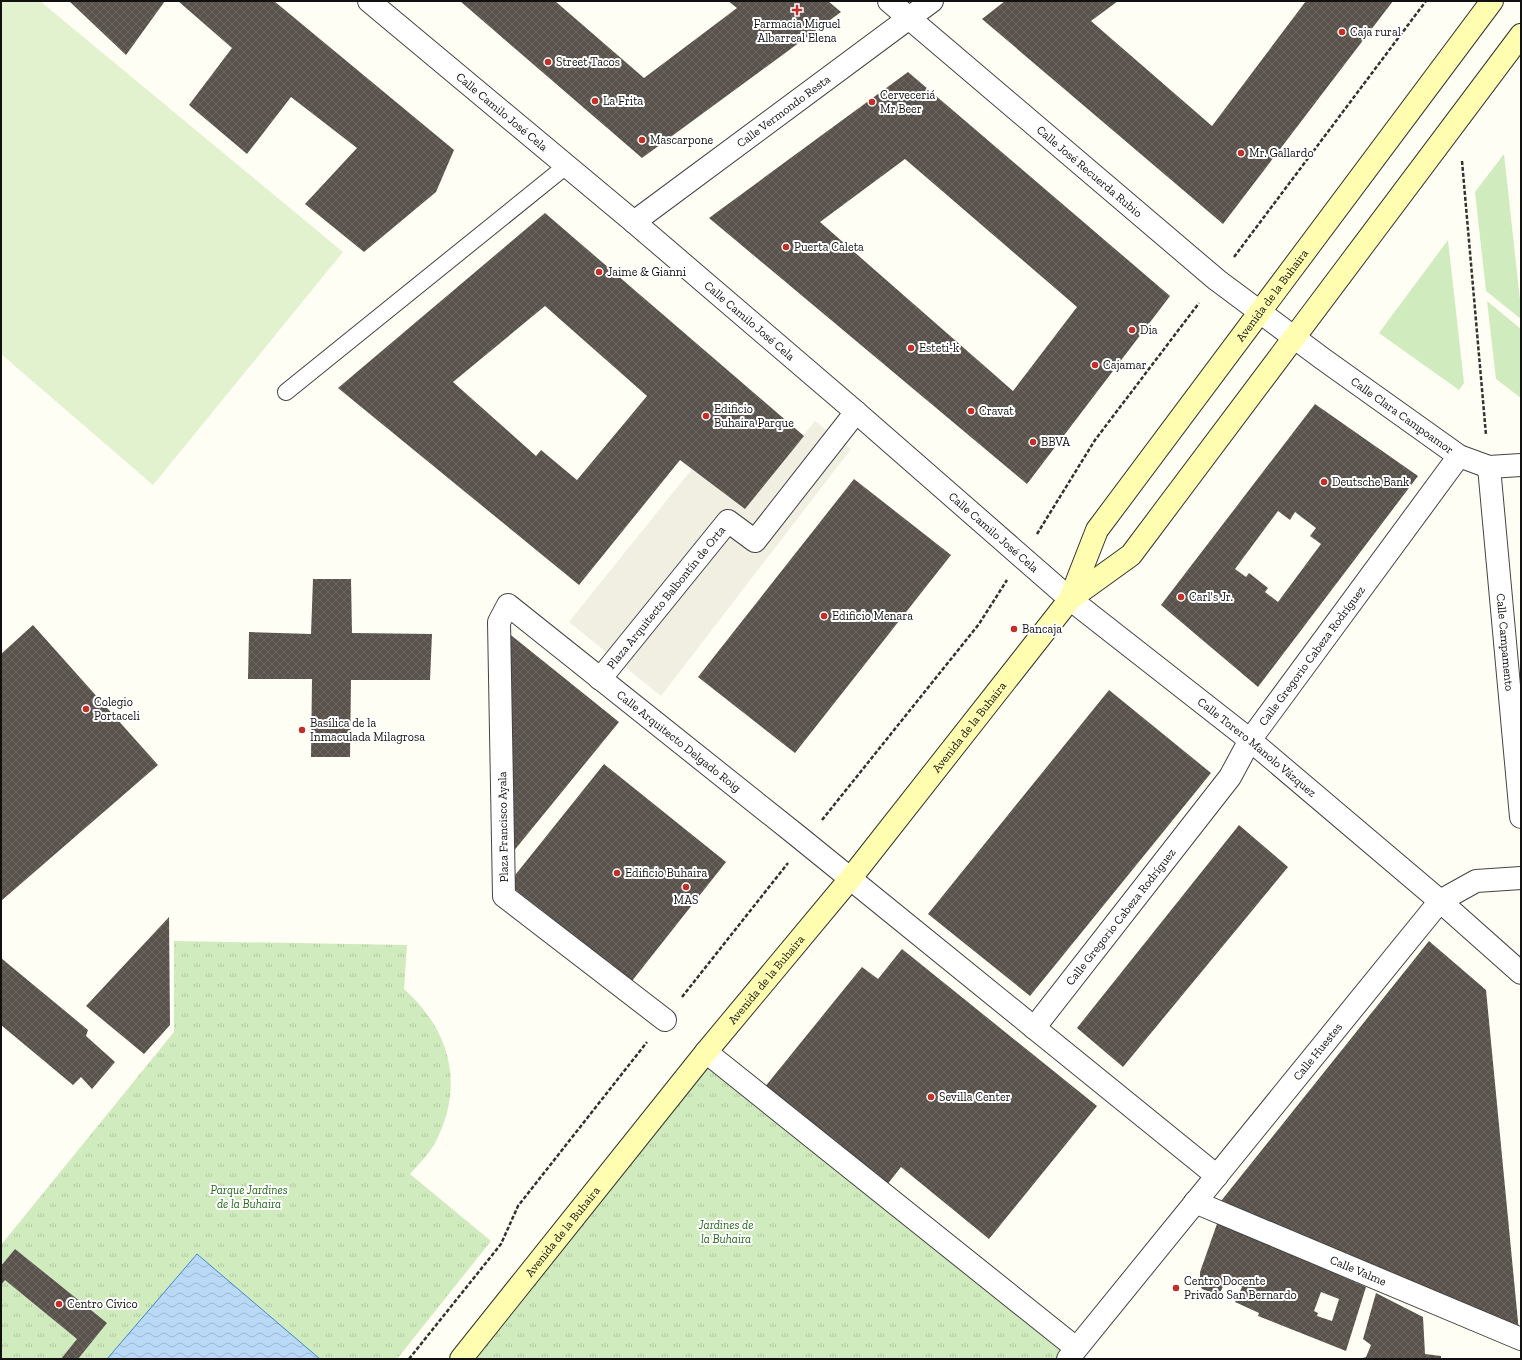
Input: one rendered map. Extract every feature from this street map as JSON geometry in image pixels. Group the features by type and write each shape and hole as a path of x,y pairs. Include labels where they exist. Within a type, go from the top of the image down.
{"main road":[{"name":"Avenida de la Buhaira","path":"461,1359 706,1052 850,879 1070,598 1097,530 1492,1"},
{"name":"Avenida de la Buhaira","path":"1070,598 1131,555 1521,35"}],"street":[{"name":"Calle Camilo José Cela","path":"369,1 634,222 1070,598"},
{"name":"Calle José Recuerda Rubio","path":"889,1 1217,280 1294,337"},
{"name":"Calle Vermondo Resta","path":"634,222 932,1"},
{"name":"Calle Clara Campoamor","path":"1294,337 1459,456 1489,468 1521,465"},
{"name":"Plaza Arquitecto Balbontín de Orta","path":"600,679 728,521 755,541 856,412"},
{"name":"Calle Gregorio Cabeza Rodríguez","path":"1034,1028 1230,777 1250,740 1459,456"},
{"name":"Calle Campamento","path":"1489,468 1516,701 1521,817"},
{"name":"Calle Torero Manolo Vázquez","path":"1070,598 1250,740 1440,901 1521,973"},
{"name":"Calle Arquitecto Delgado Roig","path":"508,605 805,842 1217,1176"},
{"name":"Plaza Francisco Ayala","path":"508,605 499,622 504,896 665,1020"},
{"path":"1440,901 1476,881 1521,878"},
{"name":"Calle Huestes","path":"1072,1354 1440,901"},
{"path":"706,1052 1072,1354"},
{"name":"Calle Valme","path":"1195,1202 1521,1339"}],"lane":[{"path":"286,392 566,166"}],"path":[{"path":"1232,259 1426,1"},
{"path":"1458,119 1489,468"},
{"path":"1034,541 1095,440 1201,301"},
{"path":"409,1359 501,1244 518,1206 979,624 1008,580"}],"green space":[{"path":"1,1 40,1 343,252 153,485 1,354"},
{"path":"1504,154 1521,319 1486,291 1475,192"},
{"path":"1448,240 1464,383 1459,390 1379,333"},
{"path":"1487,301 1521,329 1521,398 1496,379"},
{"name":"Parque Jardines de la Buhaira","path":"174,941 407,945 404,989 420,1005 433,1023 442,1041 448,1060 451,1080 449,1101 444,1122 435,1143 427,1155 410,1174 491,1241 397,1359 1,1359 1,1245 174,1032"},
{"name":"Jardines de la Buhaira","path":"706,1052 1076,1348 1067,1359 461,1359"}],"shaded area":[{"path":"815,421 851,449 661,696 569,622 692,469 745,509"}],"water":[{"path":"197,1254 320,1359 107,1359"}],"building":[{"path":"69,1 165,1 126,55"},
{"path":"178,1 274,1 454,150 436,192 364,252 305,204 357,148 291,97 247,154 189,105 232,48"},
{"path":"460,1 555,1 644,78 737,8 728,1 828,1 841,12 642,158"},
{"path":"1005,1 1118,1 1091,21 1212,126 1306,1 1393,1 1223,224 982,19"},
{"path":"908,72 1170,296 1027,484 709,218","holes":["905,159 1077,307 1013,391 820,222"]},
{"name":"Edificio Buhaira Parque","path":"545,213 804,436 745,509 680,460 579,585 338,388","holes":["545,306 647,396 577,480 541,450 536,456 453,382"]},
{"path":"1315,404 1418,476 1258,687 1161,605","holes":["1278,511 1290,520 1295,512 1316,528 1310,536 1321,544 1278,602 1265,592 1268,588 1249,573 1246,577 1235,569"]},
{"name":"Edificio Menara","path":"854,479 951,555 795,753 698,677"},
{"path":"313,579 351,579 352,633 432,634 430,680 351,680 350,757 311,757 312,679 248,679 249,632 311,634"},
{"path":"33,625 158,765 1,901 1,654"},
{"path":"507,632 619,722 508,858"},
{"path":"1109,690 1211,773 1030,996 928,914"},
{"name":"Edificio Buhaira","path":"604,764 726,862 632,981 508,884"},
{"path":"1239,825 1288,867 1123,1067 1077,1028"},
{"path":"169,917 170,1025 144,1054 86,1006"},
{"path":"1429,941 1486,990 1519,1332 1221,1201"},
{"name":"Sevilla Center","path":"902,949 1097,1106 989,1239 901,1167 886,1186 764,1088 862,967 878,979"},
{"path":"1,958 88,1030 86,1036 115,1062 92,1089 81,1077 73,1085 1,1025"},
{"path":"1218,1221 1366,1287 1346,1351 1258,1316 1259,1313 1235,1302 1242,1287 1226,1280 1219,1295 1202,1289 1200,1285 1200,1272","holes":["1321,1292 1339,1299 1332,1321 1317,1316 1318,1313 1314,1311"]},
{"name":"Centro Cívico","path":"15,1249 107,1323 78,1359 61,1359 77,1339 5,1280 1,1285 1,1266"},
{"path":"1376,1293 1423,1317 1425,1354 1441,1356 1441,1359 1360,1359 1366,1357 1371,1345 1363,1339"}],"place":[{"name":"Farmacia Miguel Albarreal Elena","path":"797,10"},
{"name":"Caja rural","path":"1342,32"},
{"name":"Street Tacos","path":"548,62"},
{"name":"La Frita","path":"595,101"},
{"name":"Cerveceriá Mr Beer","path":"872,102"},
{"name":"Mascarpone","path":"642,140"},
{"name":"Mr. Gallardo","path":"1241,153"},
{"name":"Puerta Caleta","path":"786,247"},
{"name":"Jaime & Gianni","path":"599,272"},
{"name":"Dia","path":"1132,330"},
{"name":"Esteti-k","path":"911,348"},
{"name":"Cajamar","path":"1095,365"},
{"name":"Cravat","path":"971,411"},
{"name":"Edificio Buhaira Parque","path":"706,416"},
{"name":"BBVA","path":"1033,442"},
{"name":"Deutsche Bank","path":"1324,482"},
{"name":"Carl's Jr.","path":"1181,597"},
{"name":"Edificio Menara","path":"824,616"},
{"name":"Bancaja","path":"1014,629"},
{"name":"Colegio Portaceli","path":"86,709"},
{"name":"Basílica de la Inmaculada Milagrosa","path":"302,730"},
{"name":"Edificio Buhaira","path":"617,873"},
{"name":"MAS","path":"686,887"},
{"name":"Sevilla Center","path":"931,1097"},
{"name":"Centro Docente Privado San Bernardo","path":"1176,1288"},
{"name":"Centro Cívico","path":"59,1304"}]}
